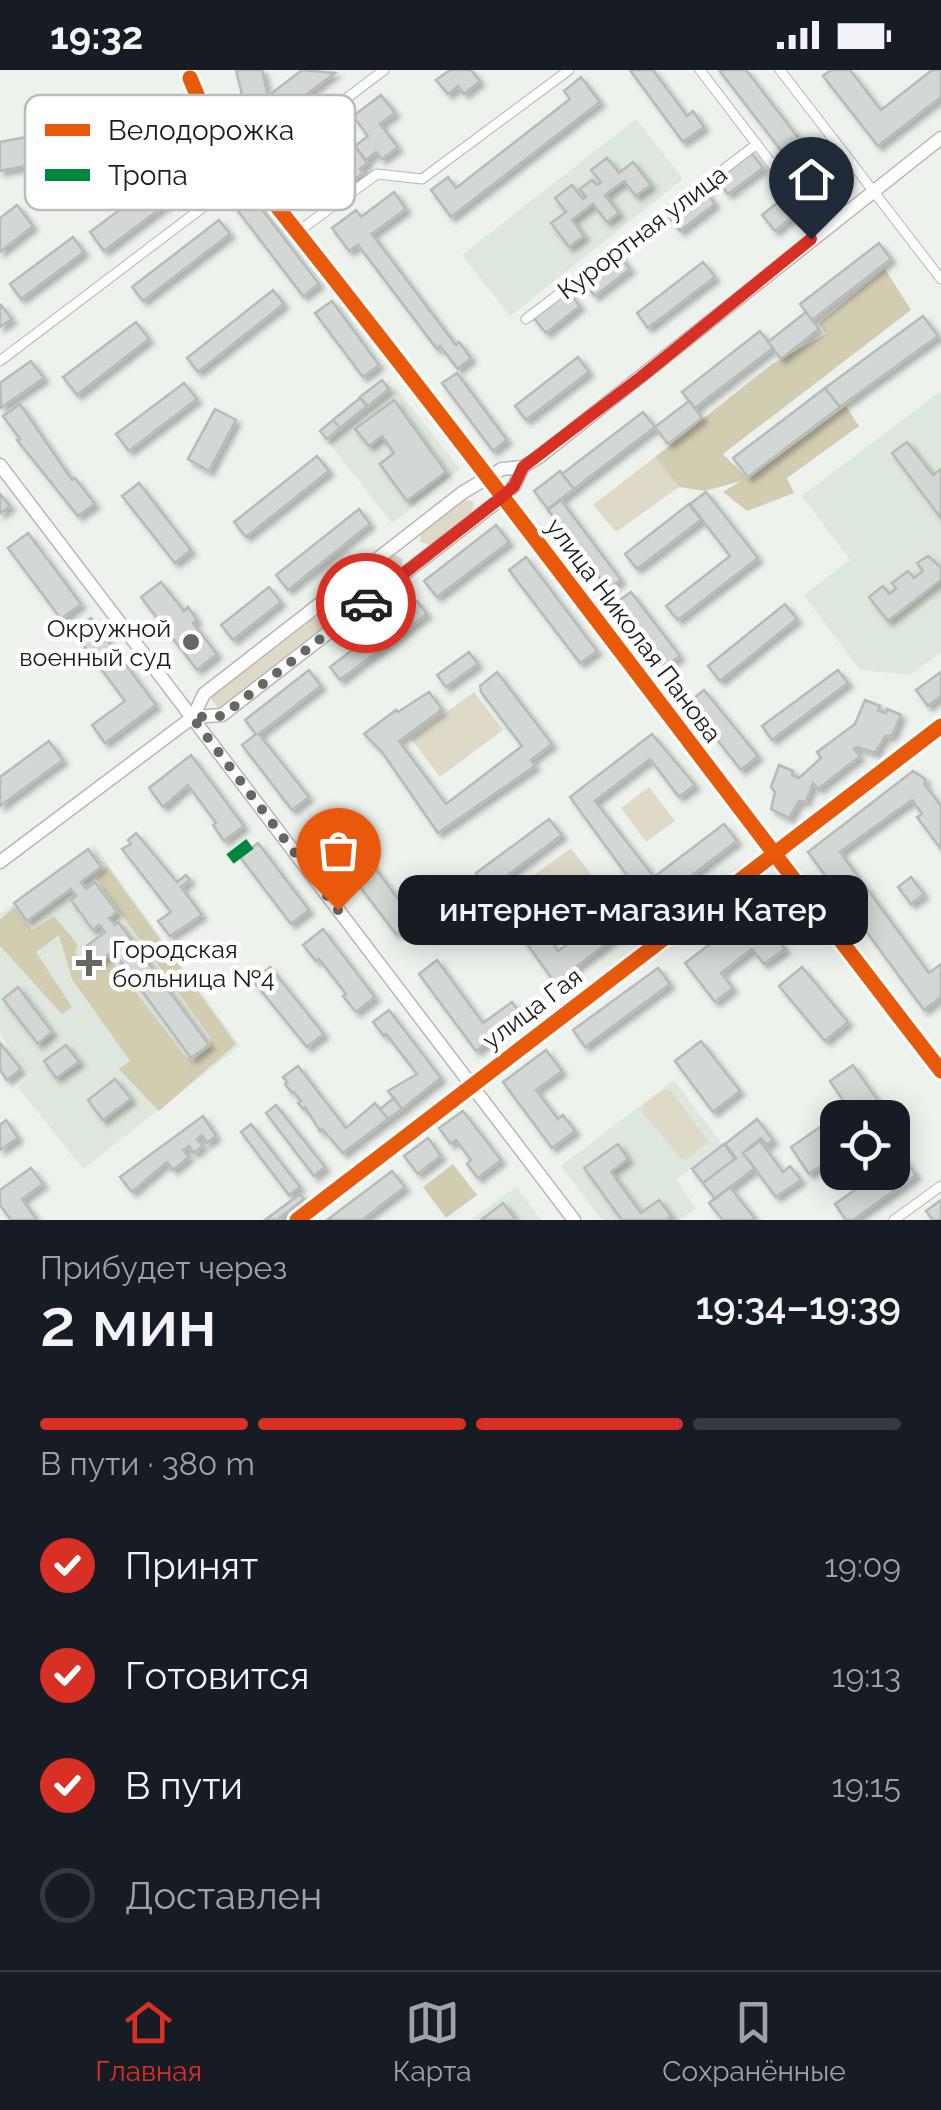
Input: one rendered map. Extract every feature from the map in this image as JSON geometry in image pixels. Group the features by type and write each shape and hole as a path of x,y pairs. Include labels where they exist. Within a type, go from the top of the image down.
{"main road":[{"path":"192,717 222,716 503,496 514,486 523,467 941,138"},
{"path":"0,465 574,1220"},
{"path":"0,862 192,717 204,694 462,493 502,470 523,467"}],"street":[{"path":"351,95 384,70"},
{"path":"355,190 377,174 422,179 570,70"},
{"path":"700,70 787,184"},
{"path":"780,70 941,279"},
{"name":"Курортная улица","path":"526,319 757,144"},
{"path":"0,361 196,210"},
{"name":"улица Николая Панова","path":"279,210 503,496 941,1071"},
{"path":"296,232 327,210"},
{"name":"улица Гая","path":"297,1220 941,726"},
{"path":"894,1220 941,1186"}],"shaded area":[{"path":"636,119 683,179 510,316 462,255"},
{"path":"885,269 911,310 723,454 748,479 846,406 859,426 787,478 794,493 747,511 723,492 741,481 705,491 679,487 655,457 772,364 826,334 819,323"},
{"path":"397,389 460,469 392,523 328,442"},
{"path":"941,391 941,652 911,675 860,670 804,595 850,560 802,496"},
{"path":"655,457 679,487 616,532 593,505"},
{"path":"461,501 474,502 472,512 430,545 420,542 421,532"},
{"path":"396,555 402,559 402,571 219,709 210,698 389,557"},
{"path":"474,692 503,730 440,777 411,739"},
{"path":"649,787 675,821 646,842 621,808"},
{"name":"Городская больница №4","path":"94,845 240,1046 83,1169 18,1087 31,1075 0,1034 0,914"},
{"path":"571,848 596,881 559,909 534,875"},
{"path":"107,866 236,1044 159,1111 119,1069 130,1061 72,979 59,935 36,952 72,1007 62,1014 0,946 0,920 14,907 32,930 54,916 78,945 75,952 87,971 110,958 185,1056 194,1061 211,1046 211,1038 96,879"},
{"path":"674,1080 723,1145 676,1180 696,1208 680,1220 602,1220 561,1166"},
{"path":"665,1089 671,1091 709,1142 686,1160 642,1112 645,1104"},
{"path":"453,1164 477,1195 446,1218 423,1187"},
{"path":"516,1187 541,1220 472,1219"}],"building":[{"path":"236,70 262,70 268,95 242,95"},
{"path":"302,70 335,73 306,95 269,95"},
{"path":"450,70 471,70 480,81 464,94 458,86 448,94 436,80"},
{"path":"630,70 653,70 687,116 693,111 704,127 683,142"},
{"path":"719,70 746,70 807,149 790,162"},
{"path":"831,70 850,70 881,110 932,70 941,70 941,97 878,146 823,76"},
{"path":"581,77 600,102 451,217 431,190 448,177 456,188 570,99 564,91"},
{"path":"381,95 395,113 380,124 398,147 382,159 376,152 366,160 355,146 368,136 355,114"},
{"path":"25,137 25,166 0,171 0,142"},
{"path":"355,147 367,163 360,169 363,173 355,179"},
{"path":"750,151 763,168 728,194 715,178"},
{"path":"607,158 619,173 633,162 651,185 636,196 624,181 605,195 619,213 607,222 593,204 572,220 584,236 569,247 551,223 566,212 555,198 572,185 583,199 586,197 580,189 592,180 597,185 601,182 591,170"},
{"path":"826,164 839,180 775,231 762,215"},
{"path":"702,187 715,204 680,231 667,214"},
{"path":"394,192 406,209 372,234 456,345 459,342 471,358 458,369 440,346 437,349 358,245 349,251 332,228 356,210 361,217"},
{"path":"17,205 33,226 0,252 0,218"},
{"path":"119,210 158,210 104,251 90,232"},
{"path":"237,210 262,210 319,284 303,296"},
{"path":"219,220 230,234 143,301 132,287"},
{"path":"73,237 84,252 21,299 10,284"},
{"path":"879,243 891,259 812,320 800,304"},
{"path":"617,252 630,269 595,296 582,280"},
{"path":"703,262 715,277 648,328 637,313"},
{"path":"273,290 284,304 198,372 187,358"},
{"path":"567,290 580,306 546,333 533,317"},
{"path":"332,301 379,365 363,377 315,313"},
{"path":"0,306 12,319 0,327"},
{"path":"806,312 819,329 781,359 768,342"},
{"path":"923,316 938,336 840,407 825,388"},
{"path":"136,322 149,339 77,395 63,377"},
{"path":"760,331 773,348 695,408 682,392"},
{"path":"578,357 589,372 526,420 515,406"},
{"path":"31,361 44,378 1,408 0,383"},
{"path":"457,373 507,440 493,451 442,383"},
{"path":"382,380 389,389 368,406 360,397"},
{"path":"184,383 197,399 129,451 116,434"},
{"path":"825,388 840,407 748,477 733,458"},
{"path":"360,398 367,406 340,428 333,420"},
{"path":"394,400 446,472 407,501 380,464 394,453 382,436 369,446 355,429"},
{"path":"689,401 702,418 668,444 655,427"},
{"path":"20,404 72,480 75,478 95,504 78,516 17,440 20,439 3,416"},
{"path":"215,409 236,420 209,471 188,459"},
{"path":"643,412 655,427 574,489 562,474"},
{"path":"333,420 340,428 327,439 320,431"},
{"path":"907,442 933,475 941,469 941,518 892,453"},
{"path":"317,456 329,471 246,537 234,522"},
{"path":"560,471 574,489 548,509 534,491"},
{"path":"139,483 191,550 175,563 122,496"},
{"path":"706,492 758,558 678,620 666,606 730,556 690,504"},
{"path":"0,494 10,506 0,514"},
{"path":"561,500 621,580 608,589 548,510"},
{"path":"689,504 701,520 637,569 625,554"},
{"path":"359,509 370,524 288,590 276,575"},
{"path":"496,525 509,542 437,597 424,581"},
{"path":"28,533 81,604 61,619 8,548"},
{"path":"928,556 941,568 941,580 888,621 869,597 883,586 889,594 896,589 892,583 908,571 914,578 923,571 917,563"},
{"path":"526,557 597,651 580,663 509,570"},
{"path":"161,582 184,611 188,607 197,620 193,623 217,654 197,670 141,597"},
{"path":"269,587 281,602 233,640 221,625"},
{"path":"631,592 680,656 666,666 617,602"},
{"path":"417,601 427,614 340,680 330,667"},
{"path":"785,604 797,619 720,681 708,666"},
{"path":"91,618 156,705 105,743 92,725 125,701 73,631"},
{"path":"469,652 478,664 446,687 437,675"},
{"path":"309,670 321,686 259,734 309,797 292,810 242,745 256,734 245,720"},
{"path":"838,670 848,683 772,740 762,726"},
{"path":"497,672 552,744 531,760 535,766 438,833 382,752 364,734 429,692 441,708 439,712 399,741 446,804 522,746 481,692 480,686"},
{"path":"941,672 941,696 928,706 916,690"},
{"path":"704,690 758,756 741,770 688,703"},
{"path":"865,700 880,706 878,711 886,713 887,709 901,715 892,736 885,736 875,753 854,749 860,756 818,789 813,783 806,801 799,801 789,818 771,809 775,792 771,787 779,765 799,778 821,758 817,752 855,724"},
{"path":"652,734 695,785 679,797 650,759 595,801 654,877 724,824 737,841 650,907 570,797"},
{"path":"49,741 63,760 0,806 0,777"},
{"path":"191,755 244,826 224,841 213,825 216,823 188,785 163,807 149,788"},
{"path":"913,771 925,779 925,785 941,806 941,849 917,817 922,814 912,800 840,852 929,973 941,964 941,997 924,1010 808,852"},
{"path":"338,819 414,920 396,934 319,833"},
{"path":"549,819 562,835 505,877 558,951 620,905 634,923 555,983 476,873"},
{"path":"136,833 177,882 186,875 190,880 181,887 202,915 170,936 158,921 171,912 122,849 131,844 128,840"},
{"path":"258,843 309,910 291,924 240,857"},
{"path":"88,849 101,867 81,882 86,889 95,882 117,912 109,918 115,925 118,922 209,1045 191,1058 113,951 96,964 84,948 105,932 99,925 93,930 71,900 76,896 71,889 27,921 14,903"},
{"path":"911,877 924,894 911,904 898,887"},
{"path":"755,910 785,949 764,964 752,949 721,973 733,988 715,1002 685,963"},
{"path":"323,929 375,997 356,1012 319,959 316,961 303,945"},
{"path":"437,960 483,1023 512,1002 523,1017 476,1051 419,974"},
{"path":"270,967 324,1034 307,1047 253,981"},
{"path":"802,967 848,1022 825,1041 779,986"},
{"path":"658,968 670,984 585,1047 573,1030"},
{"path":"18,987 52,1032 38,1044 3,999"},
{"path":"389,1010 441,1078 402,1109 388,1091 417,1074 373,1022"},
{"path":"701,1041 740,1091 713,1112 675,1061"},
{"path":"0,1043 21,1069 7,1080 0,1070"},
{"path":"66,1045 79,1062 56,1078 44,1061"},
{"path":"546,1050 562,1071 536,1090 558,1119 563,1115 575,1131 552,1148 503,1082"},
{"path":"853,1065 877,1100 843,1100 830,1081"},
{"path":"298,1066 346,1128 375,1103 388,1119 343,1153 320,1131 285,1084 283,1077"},
{"path":"115,1079 131,1099 103,1120 88,1100"},
{"path":"394,1098 402,1109 388,1119 380,1109"},
{"path":"276,1105 325,1167 314,1176 266,1113"},
{"path":"463,1111 501,1160 478,1178 456,1140 451,1144 439,1128"},
{"path":"203,1116 216,1136 207,1143 202,1135 197,1139 203,1146 194,1153 189,1146 183,1150 189,1157 173,1170 167,1162 132,1192 120,1177"},
{"path":"757,1119 773,1140 767,1145 761,1138 743,1153 755,1168 715,1199 703,1183 736,1158 725,1144"},
{"path":"6,1120 18,1138 0,1150 0,1125"},
{"path":"251,1124 300,1187 289,1195 241,1132"},
{"path":"820,1127 820,1166 809,1174 791,1147"},
{"path":"428,1138 441,1156 418,1174 404,1156"},
{"path":"760,1141 783,1172 790,1166 801,1180 776,1197 743,1153"},
{"path":"618,1144 628,1159 611,1172 641,1213 659,1200 671,1216 666,1220 622,1220 584,1168"},
{"path":"724,1144 735,1159 703,1183 692,1169"},
{"path":"31,1168 43,1184 22,1199 37,1220 11,1220 0,1205 0,1190"},
{"path":"392,1171 405,1187 362,1220 327,1220"},
{"path":"730,1187 756,1220 723,1220 709,1203"},
{"path":"855,1190 895,1190 853,1220 846,1220 835,1204"},
{"path":"300,1194 304,1199 277,1220 265,1220"},
{"path":"941,1200 941,1220 933,1220 926,1211"},
{"path":"503,1203 516,1220 481,1220"}],"marked path":[{"path":"230,859 259,837"}],"cycle path":[{"path":"190,78 197,95"},
{"path":"279,210 941,1071"},
{"path":"297,1220 941,726"}],"way so far":[{"path":"338,910 192,717 222,716 366,603"}],"place":[{"name":"Окружной военный суд","path":"191,642"},
{"name":"интернет-магазин Катер","path":"338,910"},
{"name":"Городская больница №4","path":"89,963"}],"route":[{"path":"366,603 503,496 514,486 523,467 811,239"}]}
